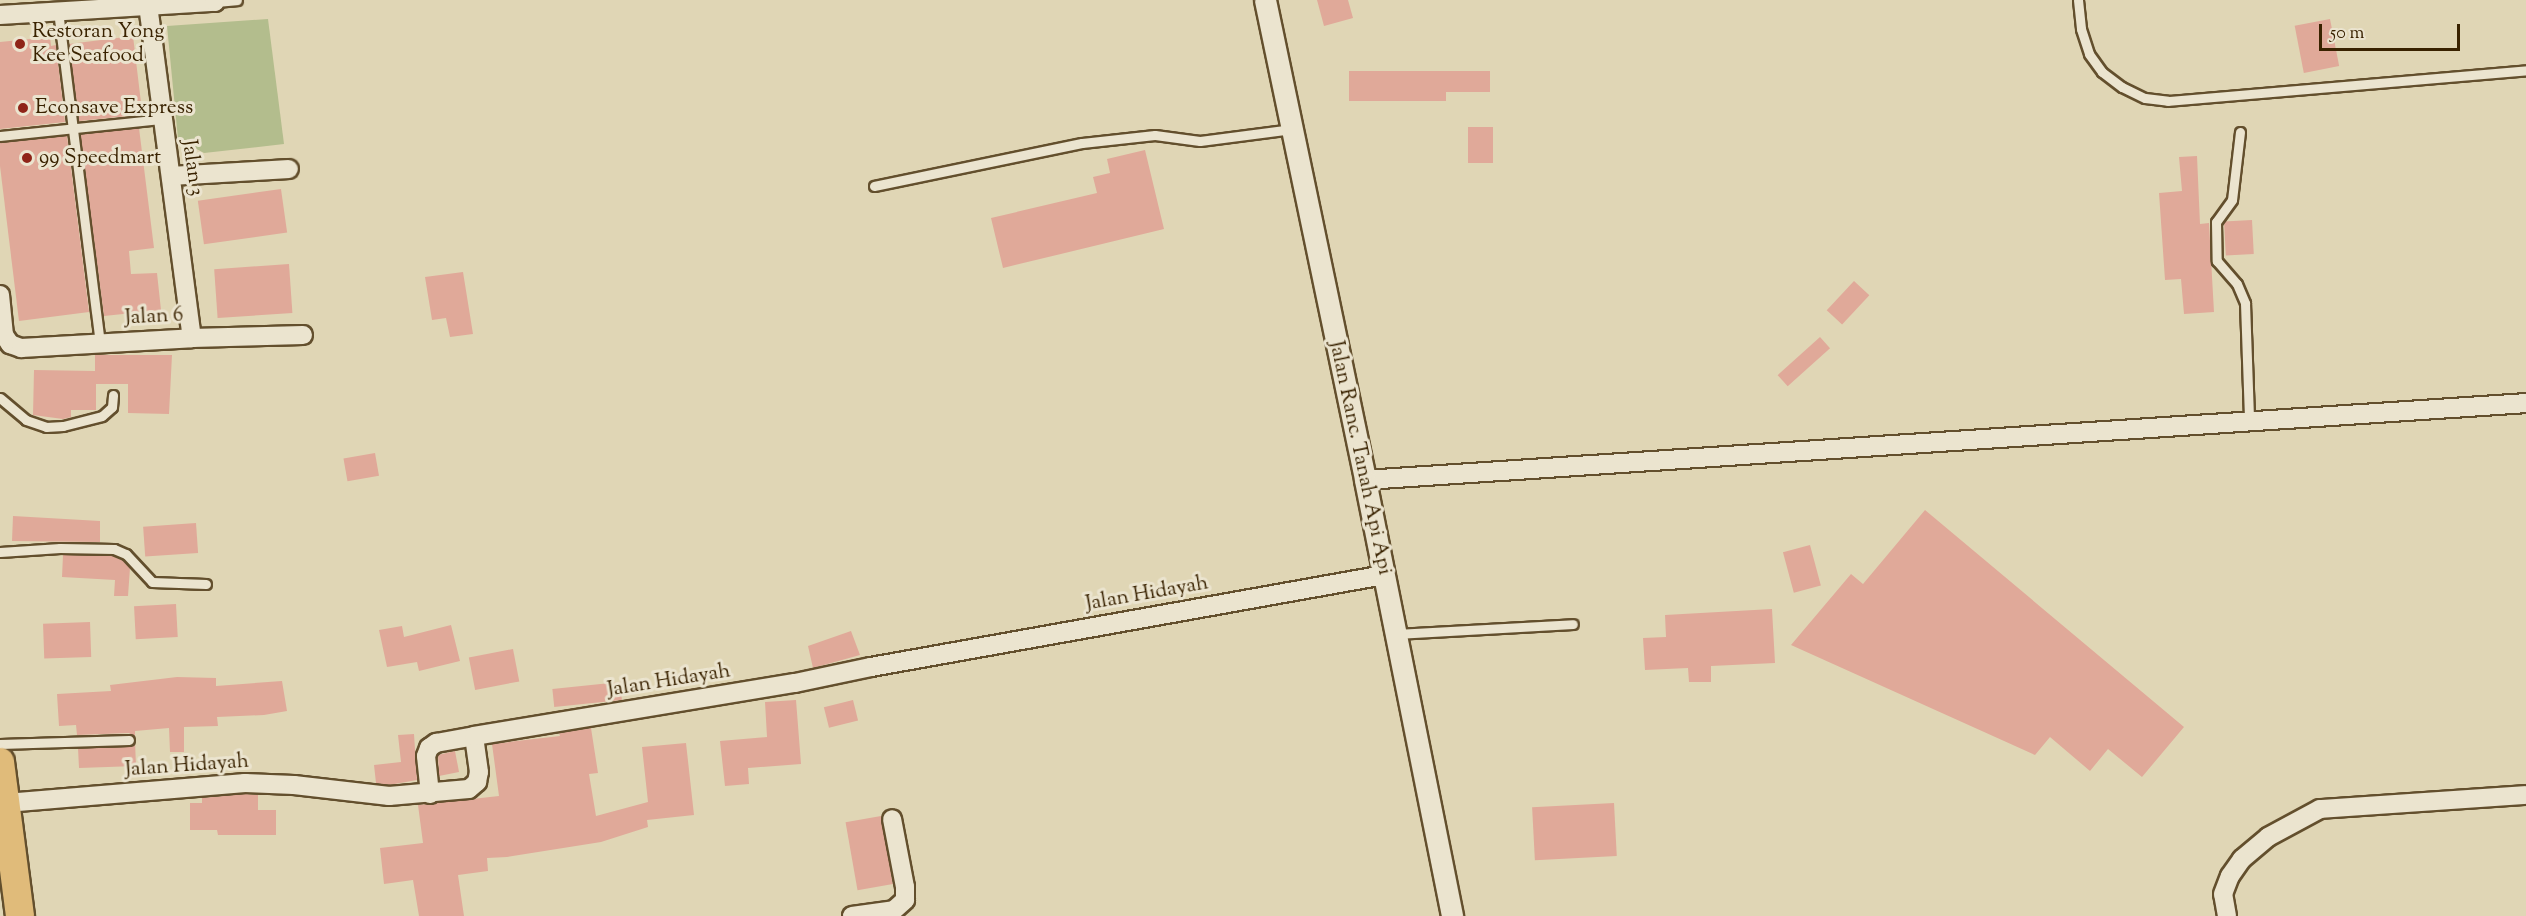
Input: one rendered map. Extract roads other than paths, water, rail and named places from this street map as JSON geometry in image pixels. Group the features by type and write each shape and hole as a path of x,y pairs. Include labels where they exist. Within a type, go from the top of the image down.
{"highway":[{"path":"0,762 20,916"}],"street":[{"name":"Jalan Ranc. Tanah Api Api","path":"1265,0 1365,480 1452,916"},
{"path":"0,15 215,1"},
{"name":"Jalan 3","path":"148,5 192,338"},
{"path":"171,176 289,169"},
{"name":"Jalan 6","path":"0,295 4,335 10,344 21,348 192,338 303,335"},
{"path":"1365,480 2248,420 2526,404"},
{"name":"Jalan Hidayah","path":"6,803 245,783 294,785 389,796 468,789 477,782 479,772 474,736 795,683 871,667 1384,575"},
{"path":"430,794 426,756 429,748 436,743 474,736"},
{"path":"2227,916 2223,894 2230,876 2242,859 2268,837 2320,809 2526,795"},
{"path":"852,916 894,910 905,900 905,887 892,819"}],"lane":[{"path":"215,1 237,0"},
{"path":"2078,0 2081,29 2089,54 2102,72 2122,87 2145,98 2168,101 2526,70"},
{"path":"58,11 100,343"},
{"path":"0,136 163,119"},
{"path":"874,186 1082,143 1155,135 1200,141 1292,129"},
{"path":"2240,132 2232,200 2216,222 2217,261 2237,284 2244,303 2248,420"},
{"path":"0,398 26,420 46,427 63,426 102,416 112,407 113,395"},
{"path":"0,552 60,548 114,549 126,554 152,582 206,584"},
{"path":"1396,634 1573,624"},
{"path":"0,744 129,740"}],"place":[{"name":"Restoran Yong Kee Seafood","path":"20,44"},
{"name":"Econsave Express","path":"23,108"},
{"name":"99 Speedmart","path":"27,158"}]}
